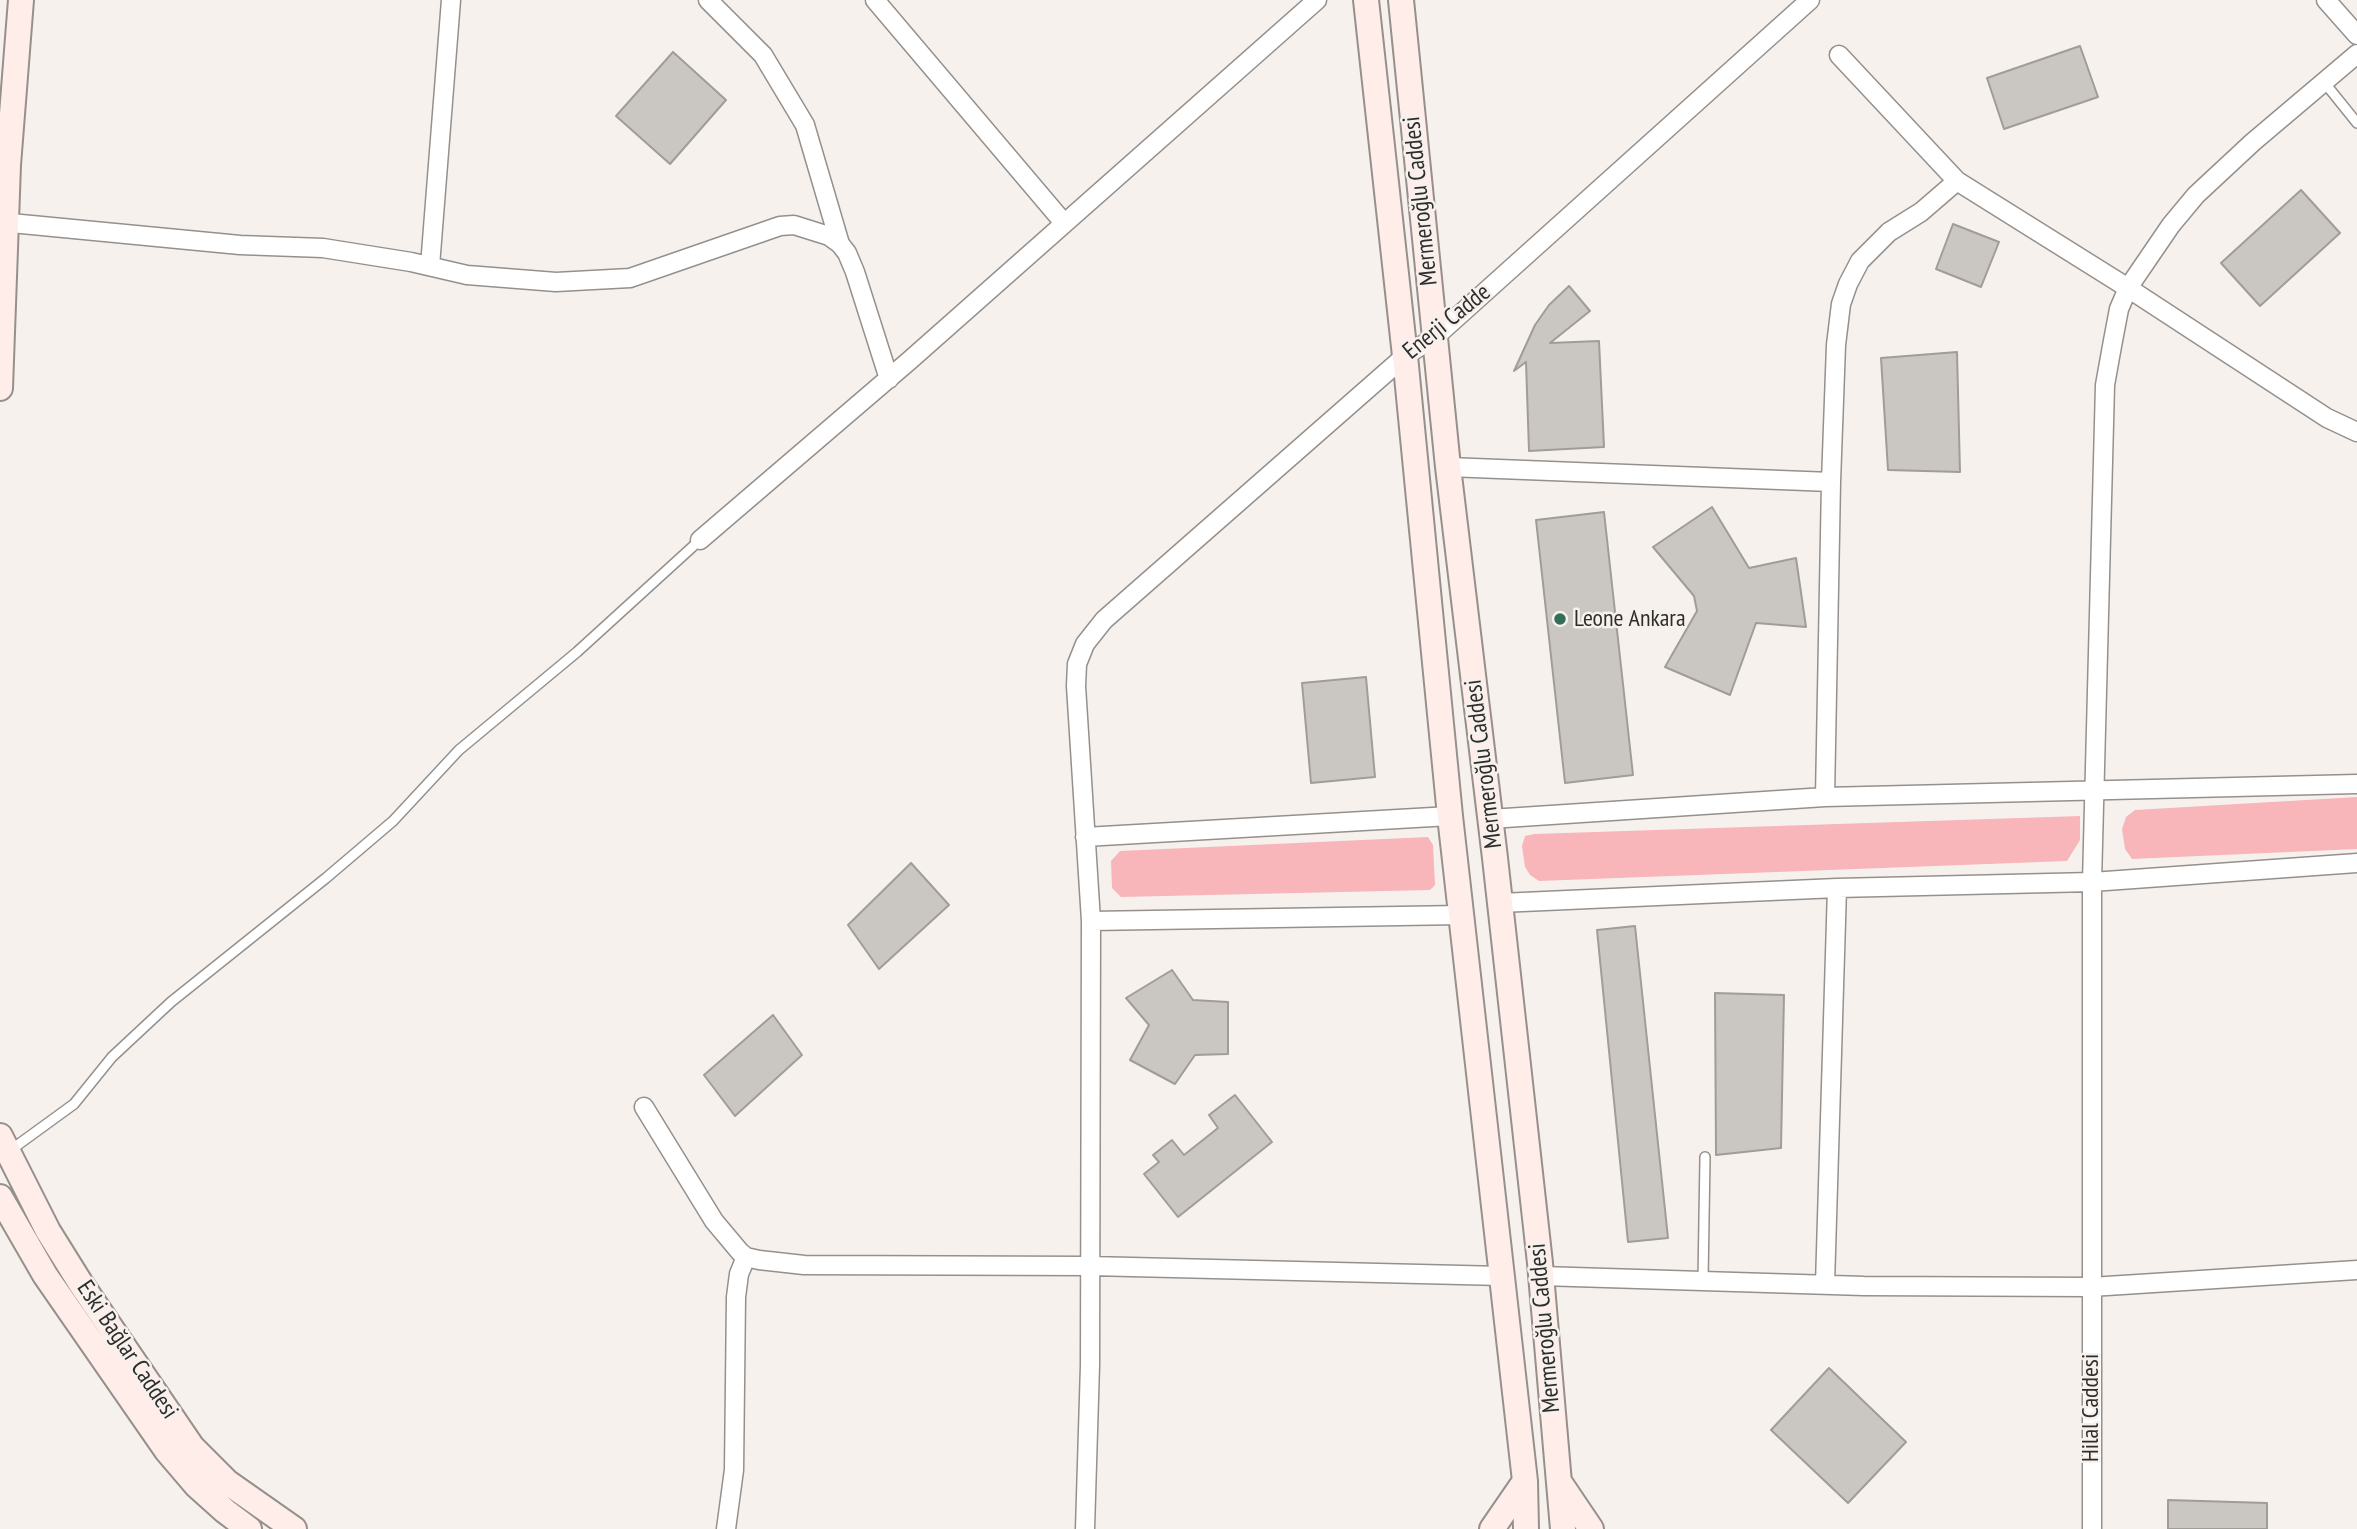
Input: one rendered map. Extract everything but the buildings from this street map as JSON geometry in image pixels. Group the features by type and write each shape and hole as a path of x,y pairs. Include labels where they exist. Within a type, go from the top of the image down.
{"main road":[{"path":"0,388 3,222 21,0"},
{"name":"Mermeroğlu Caddesi","path":"1366,0 1405,356 1450,816 1525,1480 1526,1529"},
{"name":"Mermeroğlu Caddesi","path":"1401,0 1448,467 1541,1276 1563,1529"},
{"name":"Eski Bağlar Caddesi","path":"4,1145 48,1231 192,1447 227,1482 294,1529"},
{"name":"Eski Bağlar Caddesi","path":"0,1197 45,1275 167,1451 196,1485 249,1529"},
{"path":"1492,1529 1525,1480"},
{"path":"1559,1481 1591,1529"}],"street":[{"path":"430,266 451,0"},
{"path":"708,0 763,55 805,125 840,244 855,272 889,379"},
{"path":"875,0 1064,223"},
{"path":"701,540 889,379 1317,0"},
{"name":"Enerji Cadde","path":"1085,837 1077,664 1085,644 1104,620 1405,356 1435,337 1810,0"},
{"path":"2326,0 2357,35"},
{"name":"Hilal Caddesi","path":"2092,1529 2092,881 2105,385 2119,309 2127,288 2151,251 2196,195 2357,54"},
{"path":"1839,55 1957,181 2327,418 2357,432"},
{"path":"1825,797 1831,482 1836,345 1841,304 1860,261 1889,232 1921,212 1957,181"},
{"path":"3,222 240,245 323,248 467,275 544,281 630,278 780,226 794,225 811,229 830,236 840,244"},
{"path":"1448,467 1831,482"},
{"path":"1490,819 1825,797 2357,784"},
{"path":"1085,1529 1090,1266 1091,922 1085,837 1450,816"},
{"path":"1500,904 1837,888 2092,881 2357,863"},
{"path":"1825,1284 1837,888"},
{"path":"1091,922 1461,915"},
{"path":"644,1107 714,1221 746,1257 804,1265 1090,1266 1502,1276"},
{"path":"726,1529 734,1470 736,1297 739,1274 746,1257"},
{"path":"1541,1276 1825,1284 2091,1287 2357,1270"}],"lane":[{"path":"2324,82 2357,123"},
{"path":"4,1145 74,1104 112,1057 171,1002 393,821 459,750 577,652 701,540"},
{"path":"1703,1280 1705,1157"}],"shaded area":[{"path":"2357,797 2357,849 2132,859 2125,849 2122,829 2126,817 2135,810"},
{"path":"2080,816 2080,840 2067,861 1539,881 1530,875 1525,867 1522,846 1525,836 1534,834"},
{"path":"1428,837 1433,845 1435,885 1430,890 1121,897 1112,888 1111,861 1120,851"}],"place":[{"name":"Leone Ankara","path":"1560,619"}]}
